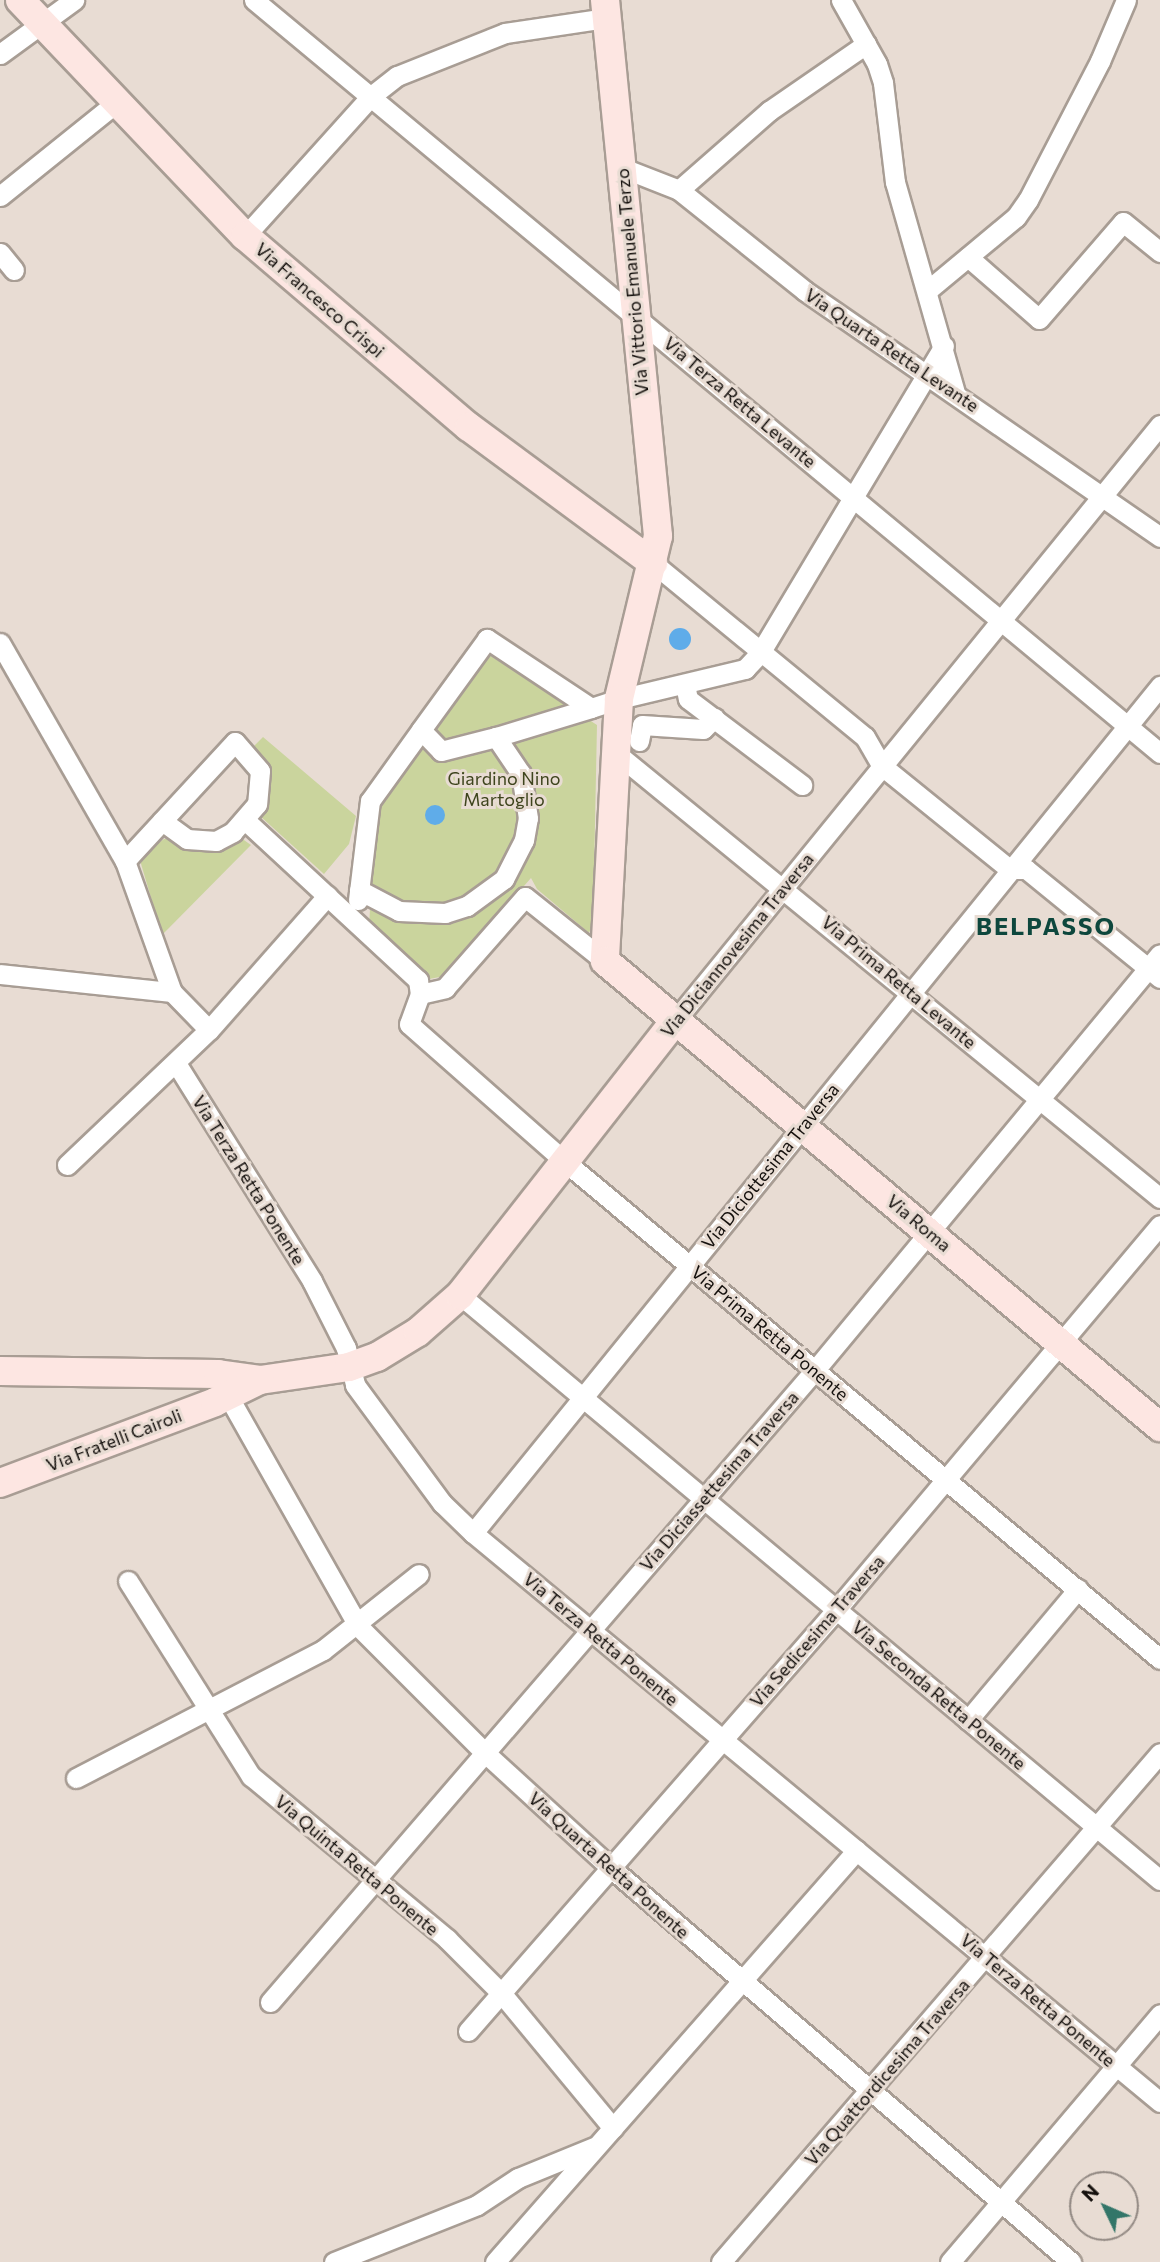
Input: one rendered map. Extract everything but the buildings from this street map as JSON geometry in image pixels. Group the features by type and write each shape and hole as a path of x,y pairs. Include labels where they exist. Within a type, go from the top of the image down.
{"street":[{"name":"Via Francesco Crispi","path":"20,0 245,236 469,427 653,563"},
{"path":"0,54 44,25 74,0"},
{"name":"Via Terza Retta Levante","path":"254,0 632,311 1160,753"},
{"path":"841,0 866,44 883,83 895,182 955,392"},
{"path":"928,290 1016,217 1028,200 1100,61 1126,0"},
{"path":"245,236 370,97 397,76 505,33 606,9"},
{"name":"Via Vittorio Emanuele Terzo","path":"604,961 630,754 619,699 658,536 632,311 623,169 606,9"},
{"path":"678,190 769,111 866,44"},
{"path":"0,196 117,102"},
{"name":"Via Quarta Retta Levante","path":"623,169 678,190 805,291 955,392 1160,537"},
{"path":"968,257 1039,319 1123,222 1160,252"},
{"path":"0,253 14,270"},
{"path":"421,730 441,751 619,699 745,669 760,653 944,346"},
{"name":"Via Diciannovesima Traversa","path":"0,1371 222,1385 349,1367 377,1357 418,1332 460,1295 674,1022 1160,425"},
{"path":"653,563 864,737 882,766 1020,864 1156,967"},
{"path":"355,925 370,801 487,639 591,708"},
{"path":"0,643 125,861 172,992 209,1030"},
{"path":"685,684 688,699 802,785"},
{"path":"1020,864 1160,686"},
{"path":"630,754 642,725 703,729 714,718"},
{"path":"359,890 399,911 445,913 467,906 504,879 524,840 528,818 521,774 496,737"},
{"path":"125,861 235,742 260,771 257,804 245,820 224,836 203,844 187,839 162,821"},
{"name":"Via Prima Retta Levante","path":"630,754 785,887 1160,1198"},
{"path":"245,820 418,981 420,994 445,988 525,897"},
{"name":"Via Diciottesima Traversa","path":"473,1533 987,897 1020,864"},
{"path":"504,879 604,961"},
{"path":"67,1165 209,1030 327,896"},
{"name":"Via Roma","path":"604,961 1160,1427"},
{"name":"Via Diciassettesima Traversa","path":"270,2003 815,1370 1156,967"},
{"path":"0,974 172,992"},
{"name":"Via Prima Retta Ponente","path":"420,994 409,1024 689,1266 1160,1659"},
{"name":"Via Terza Retta Ponente","path":"176,1063 313,1281 346,1348 355,1385 418,1472 473,1533 1160,2102"},
{"name":"Via Sedicesima Traversa","path":"468,2031 836,1610 1160,1225"},
{"name":"Via Seconda Retta Ponente","path":"460,1295 1160,1880"},
{"name":"Via Fratelli Cairoli","path":"0,1483 222,1385"},
{"name":"Via Quarta Retta Ponente","path":"222,1385 358,1626 484,1752 611,1868 1071,2262"},
{"path":"76,1778 323,1650 358,1626 419,1573"},
{"name":"Via Quinta Retta Ponente","path":"128,1581 251,1776 374,1882 447,1938 502,1994 613,2128"},
{"path":"968,1720 1078,1589"},
{"name":"Via Quattordicesima Traversa","path":"721,2262 987,1957 1160,1753"},
{"path":"495,2262 857,1850"},
{"path":"950,2262 1160,2014"},
{"path":"334,2262 477,2205 518,2178 597,2145"}],"green space":[{"name":"Giardino Nino Martoglio","path":"488,654 597,725 593,922 589,933 537,889 531,878 445,976 429,979 369,926 376,812"},
{"path":"263,737 356,816 349,844 324,874 260,816 269,776 252,748"},
{"path":"241,838 251,845 162,935 139,857 164,839"}],"water":[{"path":"676,628 684,628 691,635 691,643 684,650 676,650 669,643 669,635"},
{"path":"435,805 442,808 445,815 442,822 435,825 428,822 425,815 428,808"}],"district":[{"name":"BELPASSO","path":"1046,926"}]}
